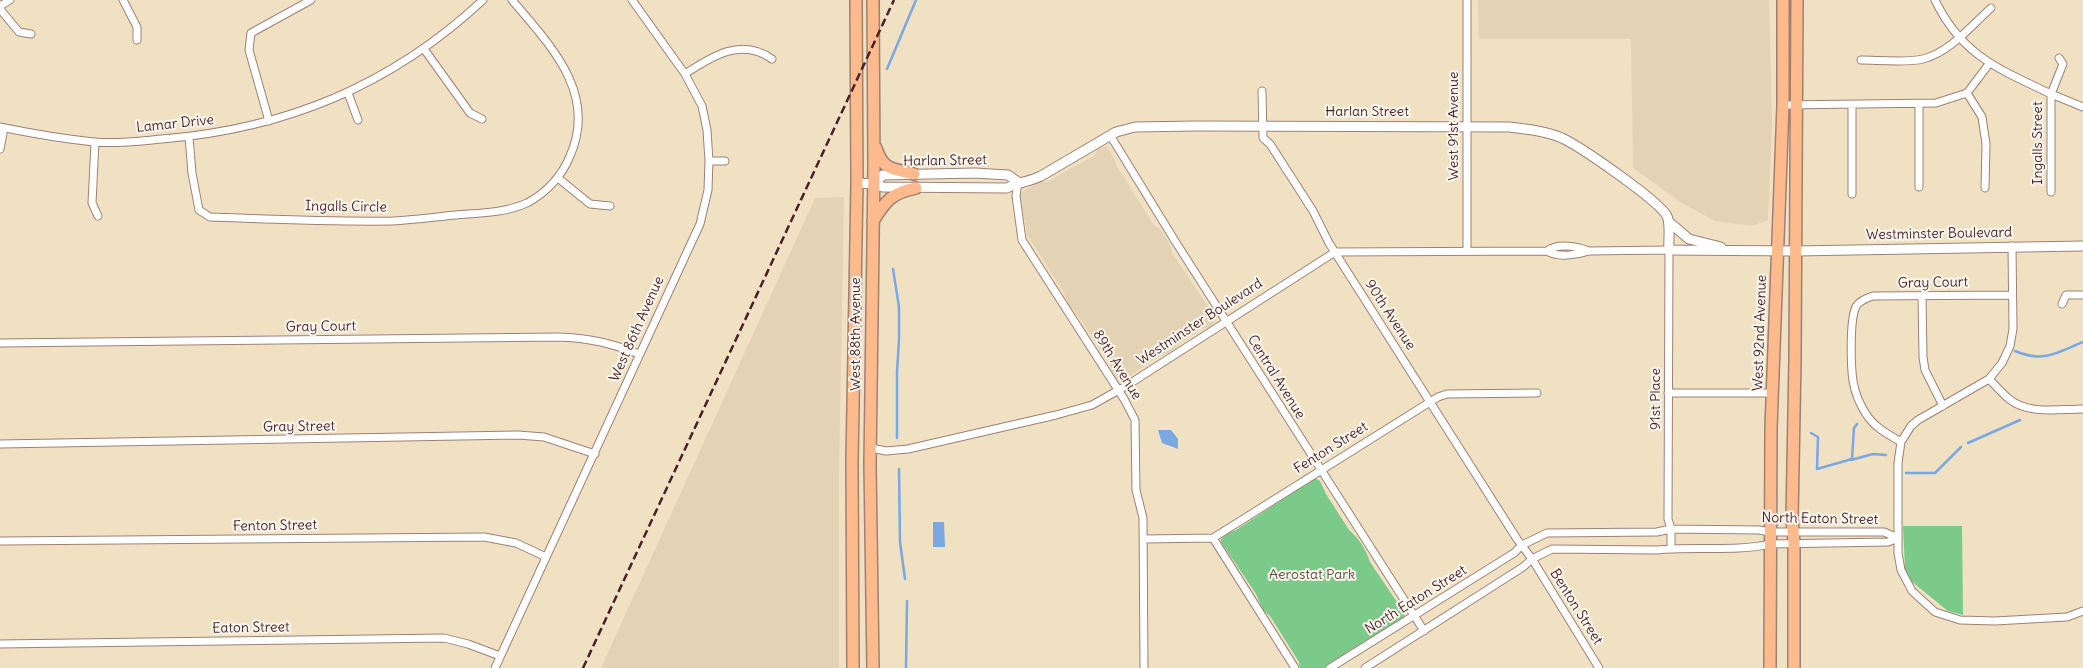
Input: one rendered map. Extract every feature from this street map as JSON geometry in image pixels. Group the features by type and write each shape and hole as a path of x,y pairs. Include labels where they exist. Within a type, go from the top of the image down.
{"main road":[{"name":"West 88th Avenue","path":"853,668 852,461 857,184 856,0"},
{"name":"West 88th Avenue","path":"873,0 874,184 872,223 871,448 873,668"},
{"name":"West 92nd Avenue","path":"1770,668 1770,538 1783,105 1783,0"},
{"path":"1794,668 1794,538 1792,519 1797,0"},
{"path":"874,141 880,158 889,169 914,174"},
{"path":"872,223 886,200 901,191 916,188"}],"street":[{"path":"10,0 0,8 19,32 31,34"},
{"path":"123,0 137,27 137,40"},
{"path":"269,121 249,50 251,32 312,0"},
{"name":"Lamar Drive","path":"2,127 95,142 188,137 242,129 308,109 348,93 424,50 483,0"},
{"name":"Ingalls Circle","path":"188,137 199,210 210,217 393,221 497,211 527,203 547,189 558,178 567,163 577,135 579,115 574,89 565,68 512,0"},
{"name":"West 86th Avenue","path":"495,668 700,224 708,190 709,161 703,111 693,86 632,0"},
{"name":"West 91st Avenue","path":"1467,0 1467,251"},
{"name":"Ingalls Street","path":"1934,0 1942,15 1959,38 1989,64 2083,107"},
{"path":"1861,60 1922,60 1942,51 1991,8"},
{"path":"685,74 711,57 729,51 747,49 760,51 772,60"},
{"path":"424,50 470,113 482,119"},
{"name":"Ingalls Street","path":"2050,192 2051,94 2063,64 2059,58"},
{"path":"1783,105 1919,105 1936,103 1967,93 1989,64"},
{"name":"90th Avenue","path":"1262,91 1263,138 1270,144 1308,203 1335,252 1522,545"},
{"path":"348,93 358,120"},
{"path":"1967,93 1982,117 1986,144 1985,188"},
{"path":"1852,105 1852,194"},
{"path":"1919,105 1919,187"},
{"name":"Harlan Street","path":"857,184 916,188 1007,188 1018,182 1031,181 1110,135 1135,127 1262,125 1509,126 1537,130 1561,138 1601,162 1653,202 1663,211 1669,222 1689,239 1733,250"},
{"path":"0,149 2,127"},
{"name":"Central Avenue","path":"1110,135 1424,631"},
{"path":"95,142 92,203 98,216"},
{"path":"709,161 725,160"},
{"name":"Harlan Street","path":"874,184 883,176 914,174 1008,175 1018,182"},
{"path":"930,188 949,182 975,182 990,174"},
{"path":"558,178 590,204 610,206"},
{"name":"89th Avenue","path":"1018,182 1016,196 1022,240 1118,390 1135,420 1136,490 1142,513 1144,539 1144,668"},
{"path":"1669,222 1669,250"},
{"path":"2012,246 2012,330 2010,346 2002,363 1989,379 1911,426 1901,442 1898,463 1899,563 1906,583 1912,591 1936,612 1960,620 1995,621 2067,617 2083,612"},
{"name":"Westminster Boulevard","path":"1733,250 1796,251 2083,246"},
{"path":"1335,252 1547,251 1552,248 1580,247 1589,251 1733,250"},
{"name":"91st Place","path":"1669,250 1668,520 1671,529 1671,548"},
{"name":"Westminster Boulevard","path":"871,448 886,451 908,449 1092,405 1335,252"},
{"name":"Gray Court","path":"1901,442 1878,429 1867,416 1858,400 1853,382 1852,319 1857,306 1864,299 1873,296 2012,294"},
{"path":"1922,295 1925,370 1943,406"},
{"path":"2062,304 2066,295 2083,295"},
{"name":"Gray Court","path":"0,343 558,336 588,338 613,344 639,354"},
{"path":"1989,379 2010,399 2023,407 2034,409 2083,409"},
{"name":"Fenton Street","path":"1213,538 1430,401 1447,394 1537,393"},
{"path":"1668,393 1773,393"},
{"name":"Gray Street","path":"0,444 518,435 544,437 595,454"},
{"name":"North Eaton Street","path":"1330,668 1514,553 1522,545 1542,535 1554,532 1657,532 1671,529 1759,530 1770,538 1794,538 1884,532 1898,538"},
{"name":"Fenton Street","path":"0,541 484,537 516,543 546,558"},
{"path":"1144,539 1213,538 1295,668"},
{"name":"North Eaton Street","path":"1365,668 1523,567 1532,559 1556,549 1658,550 1671,548 1756,547 1770,538 1884,542 1898,538"},
{"name":"Benton Street","path":"1522,545 1599,668"},
{"name":"Eaton Street","path":"0,644 444,638 468,644 500,656"}],"shaded area":[{"path":"1478,0 1769,0 1772,125 1768,220 1752,226 1715,221 1682,203 1633,168 1631,39 1479,39"},
{"path":"1107,147 1115,159 1116,165 1154,225 1160,229 1170,244 1172,253 1216,318 1212,326 1202,329 1179,344 1173,351 1158,357 1121,382 1115,378 1109,363 1081,320 1068,304 1063,291 1027,235 1020,195 1024,190 1042,182 1047,182 1095,155 1097,150"},
{"path":"844,197 839,474 839,668 601,668 815,198"}],"green space":[{"name":"Aerostat Park","path":"1315,478 1320,481 1349,530 1362,544 1370,562 1405,614 1403,619 1325,668 1300,668 1299,662 1270,616 1263,610 1256,594 1221,542 1221,539"},
{"path":"1903,526 1962,526 1963,615 1948,611 1911,581 1905,570"}],"water":[{"path":"1158,430 1171,430 1178,439 1178,449 1162,443"},
{"path":"933,522 944,522 945,547 933,547"}],"waterway":[{"path":"887,69 916,0"},
{"path":"893,269 899,307 897,438"},
{"path":"2015,351 2025,355 2050,355 2083,342"},
{"path":"1968,443 2020,420"},
{"path":"1811,433 1818,437 1817,469 1852,459 1854,428 1857,424"},
{"path":"1906,473 1935,473 1961,447"},
{"path":"1851,460 1873,454 1886,455"},
{"path":"899,469 900,542 905,579"},
{"path":"906,668 907,601"}],"railway":[{"path":"583,668 894,0"}]}
